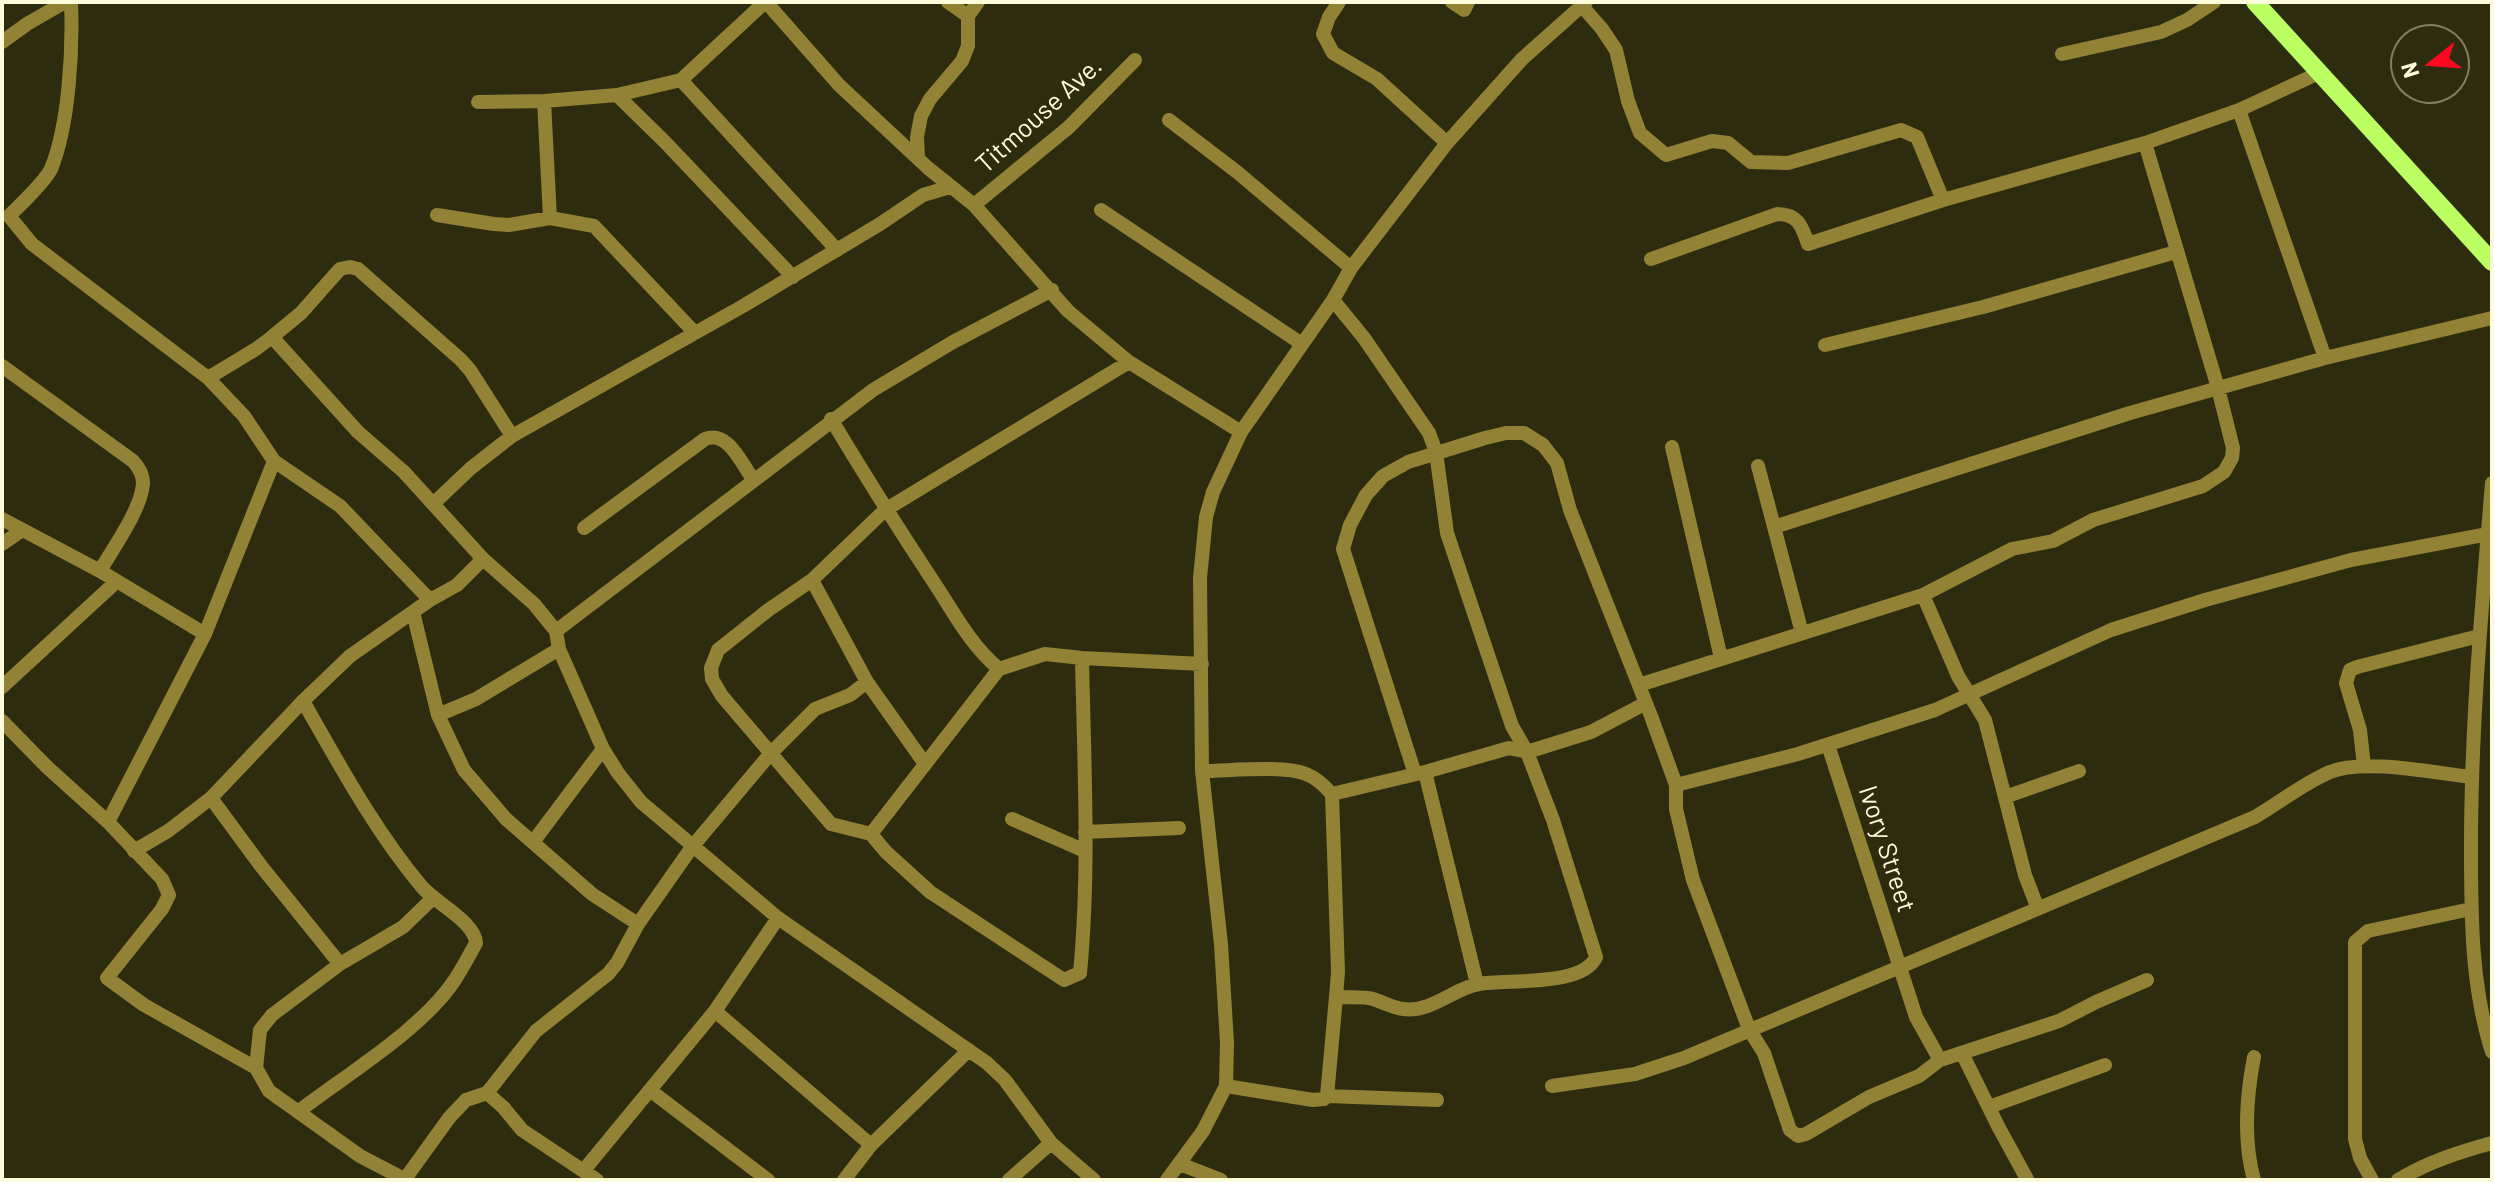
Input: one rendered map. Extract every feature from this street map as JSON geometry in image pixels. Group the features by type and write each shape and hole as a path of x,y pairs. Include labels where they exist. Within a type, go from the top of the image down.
{"main road":[{"path":"2255,2 2492,262"}],"street":[{"path":"2,42 27,24 68,2 72,28 69,80 63,123 50,171 6,219 32,244 208,378 244,416 274,461 340,506 430,600"},
{"path":"478,102 617,95 681,80 766,2 839,85 923,163 974,205 1068,311 1129,362 1241,432"},
{"path":"948,2 968,16"},
{"path":"923,195 923,163 917,137 921,116 930,99 962,61 968,46 968,16 978,2"},
{"path":"1339,2 1323,34 1333,53 1377,79 1447,143"},
{"path":"1452,2 1464,10 1468,2"},
{"path":"2062,54 2161,32 2214,2"},
{"path":"1167,1180 1203,1131 1226,1086 1227,1043 1221,944 1202,771 1200,578 1206,517 1213,492 1241,432 1333,300 1351,268 1447,143 1522,59 1584,4 1616,50 1628,101 1640,133 1666,155 1712,141 1728,143 1751,162 1788,163 1901,130 1917,137 1943,200"},
{"name":"Titmouse Ave.","path":"974,205 1069,127 1135,60"},
{"path":"1651,259 1777,214 1788,214 1801,223 1808,244 1943,200 2145,143 2239,110 2319,73"},
{"path":"681,80 837,250"},
{"path":"617,95 793,277"},
{"path":"544,101 550,218"},
{"path":"2239,110 2325,358"},
{"path":"1169,120 1237,172 1351,268"},
{"path":"1639,685 1923,595 2012,549 2053,541 2093,520 2213,481 2224,472 2232,458 2233,448 2145,143"},
{"path":"433,504 471,468 512,436 793,277 923,195 950,187"},
{"path":"1101,210 1302,344"},
{"path":"437,215 509,225 550,218 594,226 695,333"},
{"path":"1825,345 1933,320 2176,252"},
{"path":"208,378 272,337 301,313 340,269 350,267 358,269 460,359 512,436"},
{"path":"556,631 873,390 953,342 1052,290"},
{"path":"1333,300 1364,338 1429,433 1436,452 1447,533 1512,726 1527,752 1569,865 1596,957 1592,966 1566,975 1477,984 1439,1003 1404,1010 1370,998 1336,997"},
{"path":"1774,527 1922,478 2218,388 2325,358 2492,318"},
{"path":"272,337 358,432 404,472 483,559 534,604 556,631 559,649 603,749 641,802 778,918 969,1050 1005,1080 1051,1143 1094,1180"},
{"path":"1082,658 1083,936 1080,973 1064,980 930,892 871,834 831,824 722,696 712,679 711,668 718,650 812,580 885,510 1129,362"},
{"path":"2,366 133,461 141,472 143,484 130,521 100,571"},
{"path":"831,419 885,510 982,655 999,669"},
{"path":"1477,984 1420,773 1343,549 1350,525 1366,495 1383,476 1408,462 1436,452 1506,433 1524,433 1543,445 1557,463 1570,510 1676,785 1676,809 1693,880 1749,1029 1764,1053 1790,1130 1798,1136 1818,1128 1869,1097 1913,1079 1940,1060 2059,1021 2147,980"},
{"path":"584,528 713,436 725,439 753,479"},
{"path":"1672,447 1721,658"},
{"path":"108,822 205,634 274,461"},
{"path":"1758,466 1802,633"},
{"path":"2492,483 2487,592 2479,636 2471,777 2471,909 2478,991 2492,1052"},
{"path":"2,519 100,571 205,634"},
{"path":"2,544 21,531"},
{"path":"1676,785 1828,745 1935,710 2111,630 2205,600 2351,560 2488,534"},
{"path":"134,851 168,831 211,798 350,656 430,600 457,585 483,559"},
{"path":"812,580 867,682 925,764"},
{"path":"2,687 117,581"},
{"path":"1923,595 1968,695 1985,720 2025,875 2038,909"},
{"path":"413,612 438,715 464,770 506,819 592,894 638,924"},
{"path":"2364,766 2360,730 2346,683 2350,670 2479,636"},
{"path":"438,715 476,699 559,649"},
{"path":"871,834 999,669 1045,654 1202,664"},
{"path":"2,721 108,822 162,879 169,895 162,909 107,978 144,1005 256,1068 269,1091 360,1156 406,1179 449,1118 466,1100 487,1093 536,1031 608,974 638,924 692,847 771,753 815,709 850,695 867,682"},
{"path":"299,1111 410,1026 440,999 476,943 476,937 466,924 432,899 388,844 303,701"},
{"path":"1332,794 1509,748 1527,752 1591,732 1646,703"},
{"name":"Ivory Street","path":"1828,745 1919,1025 1940,1060"},
{"path":"533,842 603,749"},
{"path":"1552,1086 1614,1078 1653,1069 2255,817 2328,773 2346,767 2364,766 2471,777"},
{"path":"1202,771 1286,770 1305,773 1322,783 1332,794 1338,972 1327,1096"},
{"path":"2005,797 2079,771"},
{"path":"211,798 340,964"},
{"path":"1012,819 1085,851"},
{"path":"1085,832 1179,828"},
{"path":"256,1068 260,1030 272,1015 340,964 403,927 432,899"},
{"path":"2372,1180 2360,1158 2355,1139 2355,942 2368,931 2471,909"},
{"path":"584,1170 715,1011 778,918"},
{"path":"715,1011 871,1145"},
{"path":"844,1180 871,1145 969,1050"},
{"path":"1962,1053 2027,1179"},
{"path":"2254,1057 2248,1089 2247,1126 2248,1156 2254,1180"},
{"path":"1989,1107 2105,1065"},
{"path":"1226,1086 1313,1100 1327,1096 1437,1100"},
{"path":"651,1091 768,1180"},
{"path":"487,1093 522,1130 597,1180"},
{"path":"1009,1180 1051,1143"},
{"path":"2398,1180 2446,1156 2492,1143"},
{"path":"1180,1164 1221,1180"}]}
